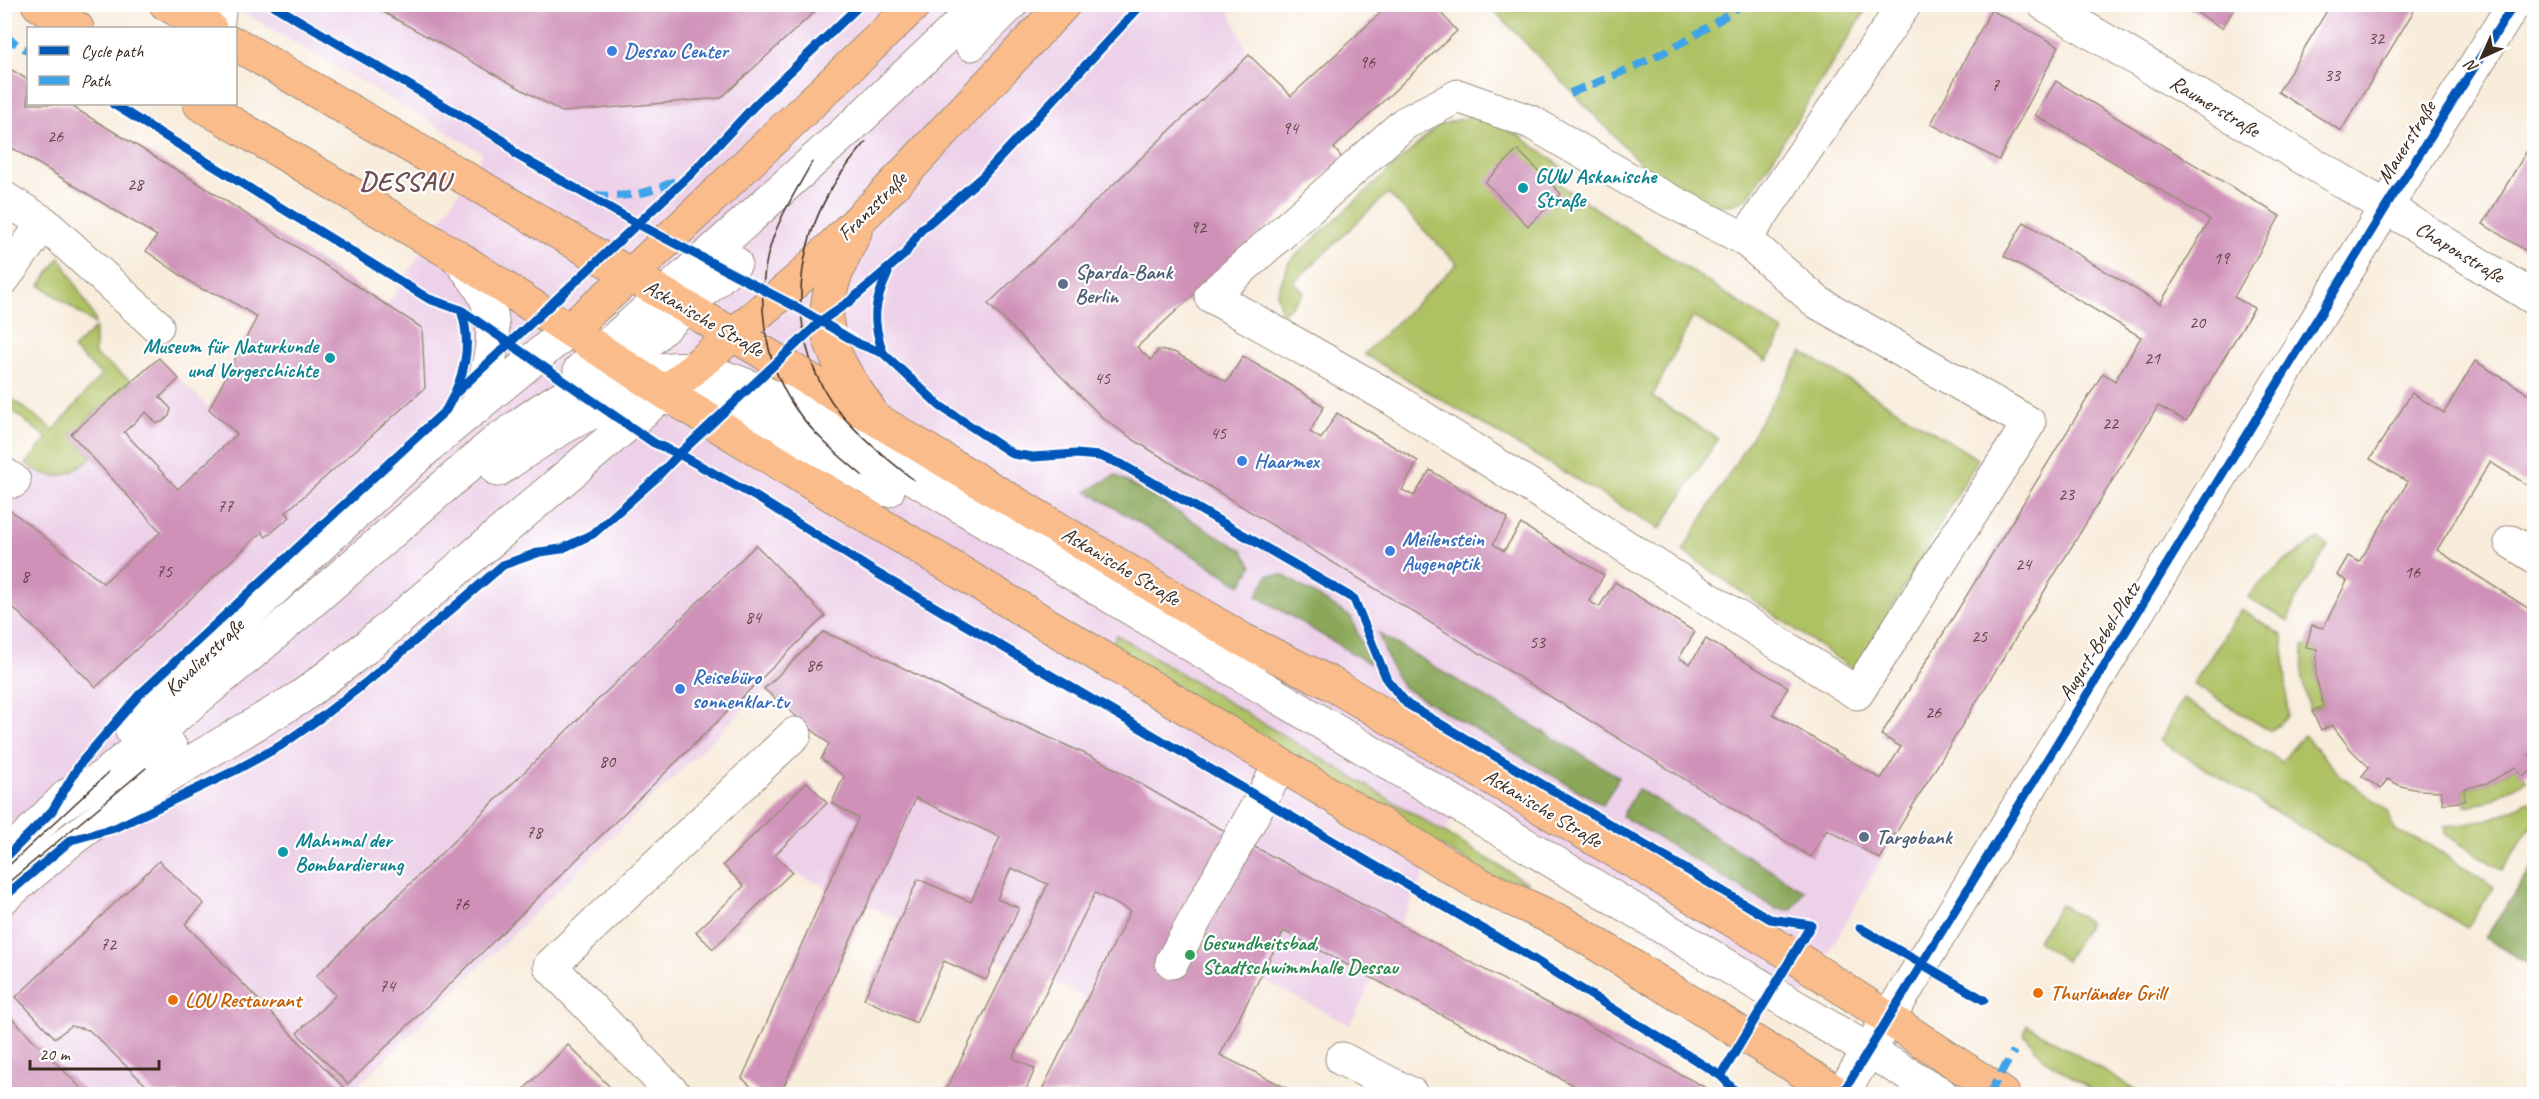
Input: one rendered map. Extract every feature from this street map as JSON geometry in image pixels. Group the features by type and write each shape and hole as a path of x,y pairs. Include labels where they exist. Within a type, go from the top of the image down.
{"main road":[{"path":"38,4 75,27"},
{"path":"166,4 208,27"},
{"path":"631,275 915,4"},
{"name":"Franzstraße","path":"667,396 693,369 801,277 864,215 1064,4"},
{"name":"Askanische Straße","path":"237,45 877,420 1243,640 1330,683 1792,955 2003,1095"},
{"path":"202,105 456,256 570,329 618,366 667,396 1481,885 1561,922 1852,1077"},
{"path":"864,215 834,282 828,302 826,324 828,339 842,372 877,420"},
{"name":"Kavalierstraße","path":"570,329 631,275"}],"street":[{"path":"217,27 220,4"},
{"path":"52,811 108,773 267,640 490,461 618,366 675,301 853,125 981,4"},
{"path":"675,301 1011,4"},
{"path":"1745,239 1905,4"},
{"name":"Raumerstraße","path":"2044,4 2386,207"},
{"name":"Mauerstraße","path":"2386,207 2514,4"},
{"path":"1458,96 1532,122 1630,180 1745,239 1817,302 2029,423 1857,693 1394,399 1211,296 1405,123 1458,96"},
{"path":"4,198 44,223 157,327"},
{"name":"Chaponstraße","path":"2386,207 2535,298"},
{"name":"August-Bebel-Platz","path":"1852,1077 2386,207"},
{"path":"4,278 44,223"},
{"path":"456,256 482,290 488,302 492,321 488,363 477,407"},
{"name":"Kavalierstraße","path":"4,859 190,668 407,466 570,329"},
{"path":"618,366 693,369 738,382 795,407 1852,1077 1941,1095"},
{"path":"4,897 71,840 115,807 301,697 365,648 667,396"},
{"path":"115,807 146,768 302,640 490,461 547,438 601,408 623,402 667,396 728,408 798,437 1852,1077 1903,1095"},
{"path":"674,1095 550,966 795,734"},
{"path":"1172,962 1280,765"},
{"path":"1342,1059 1411,1095"}],"shaded area":[{"path":"230,5 1227,5 1249,55 1336,145 1334,148 1342,158 1137,348 1150,360 1158,350 1174,352 1227,382 1915,801 1791,1018 1454,814 1350,1025 1130,911 1087,999 1051,981 900,920 792,872 775,855 827,803 832,803 844,776 821,759 828,743 764,689 349,1094 5,1094 5,489 159,358 209,408 257,317 304,251 387,306 483,153"}],"green space":[{"path":"1489,5 1869,5 1749,196 1735,204 1712,206 1665,189"},
{"path":"1476,115 1520,136 1568,172 1560,185 1784,332 1767,361 1693,317 1652,397 1718,439 1660,529 1364,354 1457,264 1388,193 1294,282 1304,293 1282,315 1277,294 1289,262 1439,125"},
{"path":"60,257 95,319 95,324 40,285"},
{"path":"95,328 95,355 132,381 71,434 92,457 60,476 45,474 26,464 47,438 5,405 4,393 54,430 101,375 73,349"},
{"path":"1802,352 1978,459 1855,671 1683,551"},
{"path":"1115,475 1242,550 1252,566 1241,585 1087,491"},
{"path":"2319,539 2328,546 2296,599 2288,621 2248,597 2281,565"},
{"path":"1268,575 1283,575 1351,617 1370,664 1257,596"},
{"path":"2241,609 2283,636 2288,716 2270,731 2193,684"},
{"path":"1378,633 1619,777 1603,805 1404,688 1394,674"},
{"path":"1117,635 1528,883 1493,877 1108,649"},
{"path":"2303,646 2317,649 2316,677 2323,706 2310,711 2302,679"},
{"path":"2183,698 2281,762 2304,735 2339,774 2388,811 2394,830 2430,845 2494,887 2467,928 2160,741"},
{"path":"2515,767 2527,780 2487,802 2465,806 2464,789 2490,782"},
{"path":"1638,789 1804,891 1792,910 1776,909 1622,816"},
{"path":"2528,801 2534,807 2534,822 2502,870 2446,835 2445,826 2488,819 2508,812"},
{"path":"2534,865 2534,968 2485,938"},
{"path":"2060,904 2089,922 2066,961 2037,941"},
{"path":"2027,1025 2136,1090 2133,1094 2099,1094 2044,1059 2024,1034"}],"building":[{"name":"Dessau Center","path":"369,4 823,4 721,98 562,112"},
{"path":"1390,4 1433,4 1457,31 1334,148 1342,158 1137,347 1151,360 1158,350 1174,352 1227,382 1243,356 1324,406 1310,432 1321,439 1337,413 1418,461 1402,490 1414,496 1430,470 1508,518 1493,544 1504,551 1521,524 1604,575 1589,601 1599,607 1615,582 1695,632 1679,658 1690,664 1706,639 1788,687 1773,714 1881,779 1901,747 1881,735 2103,373 2115,381 2141,337 2004,256 2024,222 2160,304 2210,220 2035,115 2056,81 2280,216 2234,297 2254,308 2186,421 2158,406 1880,859 1827,829 1811,857 1134,440 1103,418 988,304 1249,55 1291,96"},
{"path":"2183,4 2237,4 2222,28"},
{"path":"2331,4 2418,4 2341,131 2278,92"},
{"path":"1991,10 2059,46 1999,160 1931,124"},
{"path":"4,65 27,79 27,105 70,105 195,181 422,328 425,388 286,512 290,517 266,537 262,532 96,687 4,599 4,505 103,583 161,532 71,434 159,358 179,379 160,397 171,409 169,416 162,422 156,423 146,412 124,432 178,489 237,434 209,409 257,317 223,296 201,289 146,251 157,236 4,143"},
{"path":"2534,139 2534,256 2483,224"},
{"name":"GUW Askanische Straße","path":"1518,150 1561,194 1528,226 1485,182"},
{"path":"2475,361 2534,397 2534,489 2490,462 2437,550 2534,612 2534,749 2529,755 2534,760 2534,768 2523,777 2515,767 2490,782 2464,789 2465,801 2443,804 2441,791 2418,790 2401,786 2387,779 2381,789 2362,776 2369,767 2352,751 2332,725 2321,730 2312,711 2323,706 2316,677 2317,649 2306,647 2312,625 2323,628 2347,581 2337,575 2348,556 2359,562 2408,482 2370,459 2412,393 2444,413"},
{"path":"756,545 825,616 348,1084 297,1033 336,995 316,976"},
{"path":"823,632 874,653 962,698 1103,762 1180,807 1710,1090 1708,1094 1590,1094 1284,931 1220,1055 1299,1094 1040,1094 1130,911 1095,893 1013,1058 1035,1069 1024,1094 944,1094 1048,884 1011,868 997,899 1019,908 986,980 944,961 916,1023 864,999 918,879 971,902 1000,837 916,798 780,1094 759,1094 742,1078 858,818 832,803 844,776 821,759 829,744 764,689"},
{"path":"807,782 827,803 775,855 792,872 713,949 696,932 744,886 723,865"},
{"path":"159,861 204,904 185,924 345,1089 340,1094 155,1094 89,1030 71,1026 55,1038 16,997"},
{"path":"4,1010 47,1054 87,1094 4,1094"},
{"path":"568,1045 617,1094 520,1093"}],"tram line":[{"path":"866,142 833,186 819,213 809,242 803,271 801,301 803,331 811,360 823,387 840,413 857,432 914,480"},
{"path":"812,162 784,212 771,244 763,286 765,329 776,370 795,408 818,436 863,476"},
{"path":"4,886 146,768"},
{"path":"4,870 108,773"}],"marked path":[{"path":"1570,93 1659,54 1701,31 1742,4"},
{"path":"4,36 27,50"},
{"path":"593,195 636,194 677,180"},
{"path":"1989,1094 2014,1051"}],"cycle path":[{"path":"271,4 504,141 517,155 636,223 800,309 859,344 883,353 940,406 1013,454 1033,457 1076,454 1099,456 1121,464 1354,599 1387,680 1407,704 1770,919 1811,925 1721,1076"},
{"path":"457,392 692,173 755,105 861,4"},
{"path":"4,897 71,840 115,828 236,770 280,746 369,680 503,565 540,552 561,549 593,534 655,479 821,321 850,301 905,254 920,231 982,177 1142,4"},
{"path":"1842,1094 2386,207 2514,4"},
{"path":"115,105 429,299 461,310 654,443 679,454 758,498 875,572 1517,949 1721,1076 1738,1094"},
{"path":"883,353 877,331 876,313 879,294 888,273"},
{"path":"4,859 52,811 80,764 140,694 446,410 458,386 465,362 466,336 461,310"},
{"path":"1860,928 1984,1000"}],"place":[{"name":"Dessau Center","path":"612,51"},
{"name":"GUW Askanische Straße","path":"1523,188"},
{"name":"Sparda-Bank Berlin","path":"1063,284"},
{"name":"Museum für Naturkunde und Vorgeschichte","path":"330,358"},
{"name":"Haarmex","path":"1242,461"},
{"name":"Meilenstein Augenoptik","path":"1390,551"},
{"name":"Reisebüro sonnenklar.tv","path":"680,689"},
{"name":"Targobank","path":"1864,837"},
{"name":"Mahnmal der Bombardierung","path":"283,852"},
{"name":"Gesundheitsbad, Stadtschwimmhalle Dessau","path":"1190,955"},
{"name":"Thurländer Grill","path":"2038,993"},
{"name":"LOU Restaurant","path":"173,1000"}],"district":[{"name":"DESSAU","path":"405,181"}]}
